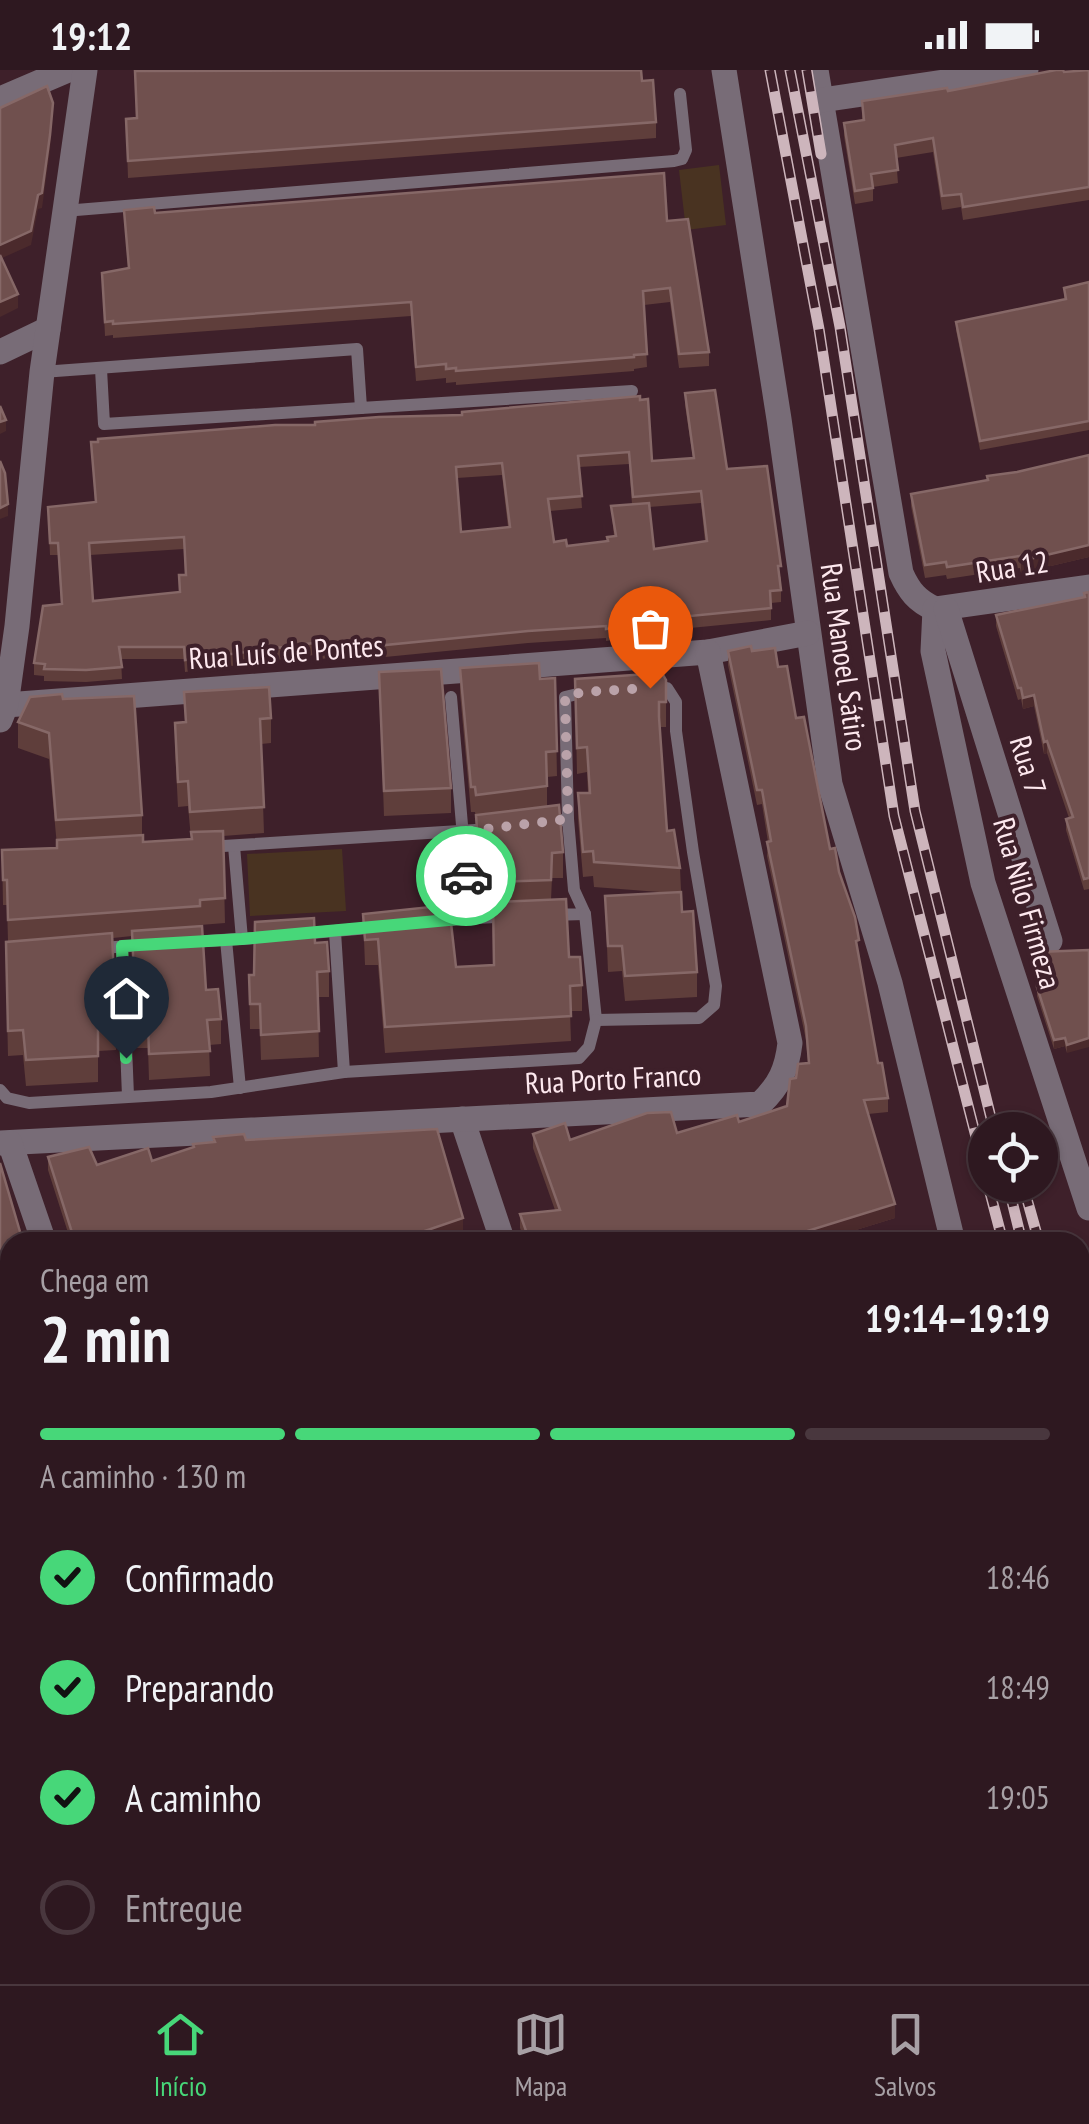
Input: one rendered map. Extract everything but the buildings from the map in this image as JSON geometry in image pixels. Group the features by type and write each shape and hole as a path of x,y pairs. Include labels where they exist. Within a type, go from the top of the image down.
{"street":[{"path":"0,99 68,70"},
{"path":"3,712 42,372 85,70"},
{"name":"Rua Manoel Sátiro","path":"724,70 779,419 830,784 890,984 951,1232"},
{"path":"816,70 901,573 920,602 940,609"},
{"path":"822,100 1026,70"},
{"path":"0,352 48,329"},
{"path":"0,540 27,528"},
{"name":"Rua 12","path":"940,609 1089,587"},
{"name":"Rua 7","path":"940,609 1050,941"},
{"name":"Rua Nilo Firmeza","path":"940,609 933,652 983,882 1089,1208"},
{"name":"Rua Luís de Pontes","path":"3,712 708,652 808,634"},
{"name":"Rua Porto Franco","path":"5,1143 760,1104 776,1089 787,1068 790,1043 708,652"},
{"path":"462,1119 500,1232"},
{"path":"5,1143 40,1232"}],"lane":[{"path":"64,211 674,161 682,159 686,150 680,94"},
{"path":"42,372 357,348 361,408"},
{"path":"101,369 104,424 632,391"},
{"path":"596,1020 700,1018 714,1004 716,986 676,731 676,702 666,688 634,689"},
{"path":"0,1090 7,1098 29,1103 240,1088 344,1072 579,1058 589,1047 596,1020 584,914 574,890 565,697 600,691"},
{"path":"451,697 470,918"},
{"path":"530,824 568,819"},
{"path":"196,847 513,826"},
{"path":"234,846 242,939"},
{"path":"412,924 584,914"},
{"path":"174,943 393,926"},
{"path":"335,932 344,1072"},
{"path":"226,940 240,1088"},
{"path":"88,949 157,944"},
{"path":"122,946 128,1096"}],"shaded area":[{"path":"719,165 726,225 686,230 679,170"},
{"path":"342,849 346,911 250,916 247,854"}],"railway":[{"path":"770,70 819,329 894,816 970,1112"},
{"path":"790,70 840,327 915,811 990,1112"},
{"path":"807,70 821,154"},
{"path":"992,1202 1000,1232"},
{"path":"1012,1202 1020,1232"},
{"path":"1028,1202 1036,1232"}],"way so far":[{"path":"466,876 461,832 568,819 565,697 583,692 650,688"}],"route":[{"path":"126,1058 122,946 335,932 470,918 466,876"}]}
